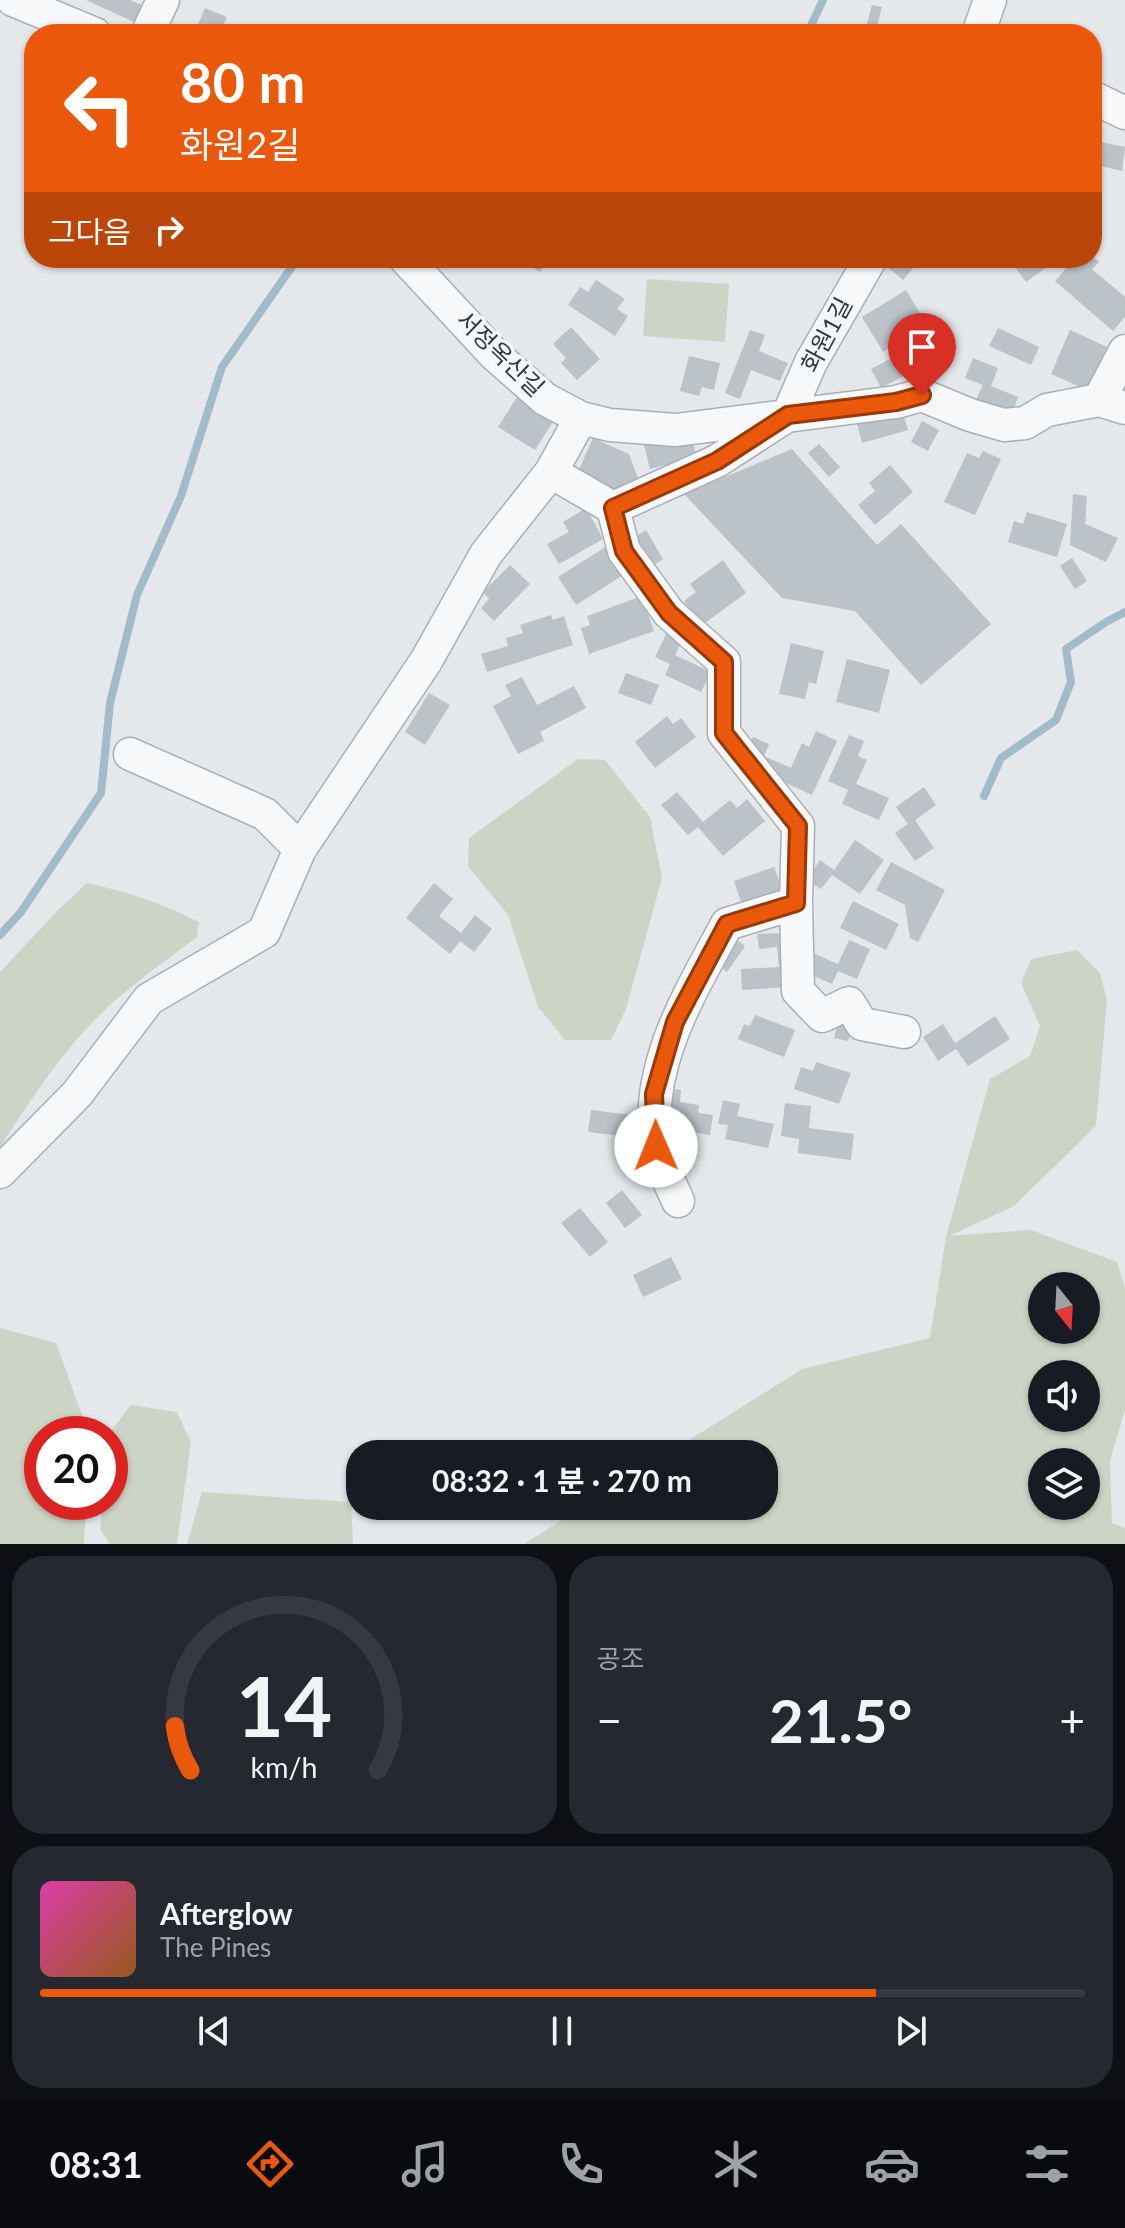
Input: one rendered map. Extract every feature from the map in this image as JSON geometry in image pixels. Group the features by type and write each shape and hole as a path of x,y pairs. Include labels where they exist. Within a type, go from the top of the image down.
{"lane":[{"path":"13,0 71,24"},
{"path":"152,24 163,0"},
{"path":"982,24 990,0"},
{"path":"1102,102 1125,113"},
{"name":"서정옥산길","path":"414,268 495,355 545,399 581,418 610,425 676,430 896,402 922,395 1004,425 1025,423 1047,410 1112,404"},
{"name":"화원1길","path":"788,415 811,362 865,268"},
{"path":"1112,404 1125,351"},
{"path":"613,508 717,461 788,415"},
{"path":"0,1172 77,1094 149,999 264,932 300,849 426,661 486,554 551,472 581,418"},
{"path":"551,472 613,508 624,551 669,613 724,662 724,733 798,826 798,991 822,1016 849,1003 862,1024 904,1032"},
{"path":"130,754 265,814 300,849"},
{"path":"678,1201 656,1146 654,1094 675,1022 727,924 796,903"}],"green space":[{"path":"647,279 729,284 725,342 643,336"},
{"path":"578,759 605,760 650,817 662,878 626,1009 611,1040 565,1040 538,1007 508,915 468,866 469,838"},
{"path":"87,883 144,899 199,922 197,937 126,991 88,1027 52,1070 0,1147 0,972"},
{"path":"1077,950 1100,973 1107,1000 1096,1126 1014,1206 949,1236 1031,1230 1117,1262 1125,1288 1125,1409 1110,1461 1112,1523 1125,1528 1125,1544 524,1544 562,1520 778,1520 778,1440 689,1440 802,1369 930,1338 946,1237 990,1079 1030,1056 1040,1026 1021,983 1031,959"},
{"path":"0,1328 56,1343 82,1416 24,1416 24,1520 85,1520 84,1544 0,1544"},
{"path":"131,1405 177,1412 191,1442 177,1544 110,1544 100,1529 101,1520 128,1520 128,1416 123,1416"},
{"path":"202,1492 346,1502 346,1520 352,1520 353,1544 187,1544"}],"building":[{"path":"86,0 130,0 142,5 134,22"},
{"path":"872,5 882,7 878,24 867,24"},
{"path":"205,8 227,17 224,24 198,24"},
{"path":"1102,142 1125,147 1122,171 1102,166"},
{"path":"889,268 913,268 903,280"},
{"path":"1016,268 1046,268 1026,282"},
{"path":"1066,268 1093,268 1125,297 1125,317 1113,331 1055,281"},
{"path":"596,280 625,299 617,309 628,316 615,336 568,305 580,287 588,292"},
{"path":"906,290 927,325 883,352 862,317"},
{"path":"571,327 600,359 577,380 561,363 566,358 553,344"},
{"path":"998,328 1039,347 1031,365 989,346"},
{"path":"750,330 765,335 759,351 788,363 780,381 751,370 740,399 725,393"},
{"path":"1070,330 1107,347 1087,390 1051,374"},
{"path":"907,350 917,369 881,388 871,369"},
{"path":"689,356 720,363 714,390 702,387 699,396 680,391"},
{"path":"973,358 998,368 991,386 1018,397 1011,417 975,402 983,385 965,378"},
{"path":"519,394 556,417 535,450 498,427"},
{"path":"902,410 908,430 862,443 857,424"},
{"path":"922,421 939,430 928,451 911,442"},
{"path":"691,434 696,457 650,469 644,445"},
{"path":"593,438 629,454 639,481 614,490 577,474"},
{"path":"819,444 840,467 829,477 808,453"},
{"path":"792,449 877,545 901,524 991,624 921,685 855,611 782,598 684,494"},
{"path":"983,451 1001,459 975,515 944,502 967,453 979,458"},
{"path":"890,465 913,492 875,525 858,505 875,491 869,483"},
{"path":"1073,494 1087,496 1085,524 1118,538 1106,562 1070,545"},
{"path":"586,508 603,539 559,564 547,544 569,532 563,522"},
{"path":"1027,512 1067,524 1057,557 1008,542 1014,521 1023,524"},
{"path":"646,530 663,559 649,568 632,539"},
{"path":"607,546 625,574 576,605 558,577"},
{"path":"1072,558 1087,581 1075,589 1060,566"},
{"path":"723,560 746,593 702,625 684,601 696,592 690,584"},
{"path":"510,565 530,584 494,621 481,608 489,599 483,592"},
{"path":"642,596 654,631 589,654 581,628 590,625 587,616"},
{"path":"551,615 553,620 564,616 573,645 487,672 481,654 508,646 506,638 523,633 520,625"},
{"path":"667,632 683,639 675,655 711,672 701,692 665,675 670,664 655,657"},
{"path":"791,643 824,651 816,684 809,682 805,699 779,694"},
{"path":"847,659 890,670 879,713 836,702"},
{"path":"626,673 659,685 651,705 618,693"},
{"path":"522,677 537,705 574,686 586,708 540,732 544,741 518,754 493,706 511,696 505,685"},
{"path":"429,693 450,705 425,745 405,732"},
{"path":"667,716 673,724 681,718 696,737 655,768 635,742"},
{"path":"816,731 837,741 812,795 760,771 748,748 753,737 769,744 764,756 791,768 802,743 809,747"},
{"path":"849,735 864,741 858,756 867,760 856,784 889,798 879,820 842,804 848,790 828,781"},
{"path":"924,787 936,805 915,820 934,848 915,861 895,833 908,824 896,807"},
{"path":"677,792 703,822 730,800 737,808 747,799 765,821 723,856 698,827 688,835 661,805"},
{"path":"855,840 884,860 860,894 832,875 821,889 807,880 820,860 834,870"},
{"path":"891,862 945,890 918,942 910,938 905,905 876,890"},
{"path":"774,867 783,891 742,905 734,881"},
{"path":"434,883 453,899 439,916 461,933 475,915 492,929 474,952 460,941 450,954 406,918"},
{"path":"853,901 899,924 886,950 840,928"},
{"path":"782,933 786,987 742,990 741,969 779,967 777,947 759,949 757,934"},
{"path":"735,939 745,946 727,972 717,965"},
{"path":"849,940 870,949 857,979 838,971 832,984 805,972 813,953 838,964"},
{"path":"755,1015 795,1030 784,1057 738,1039 744,1024 750,1026"},
{"path":"995,1016 1010,1039 968,1066 956,1049 938,1061 923,1037 943,1024 955,1043"},
{"path":"839,1019 854,1023 848,1041 834,1038"},
{"path":"816,1062 851,1073 839,1104 794,1089 801,1067 813,1071"},
{"path":"667,1088 681,1090 680,1102 699,1105 698,1113 713,1115 710,1135 672,1128 675,1115 662,1112"},
{"path":"723,1100 740,1104 737,1116 774,1124 768,1148 725,1139 728,1125 718,1124"},
{"path":"785,1103 811,1106 809,1128 854,1134 851,1160 798,1153 799,1139 781,1136"},
{"path":"591,1110 640,1116 638,1138 588,1132"},
{"path":"622,1190 642,1215 625,1228 606,1203"},
{"path":"580,1208 608,1242 590,1257 561,1223"},
{"path":"671,1257 682,1279 643,1297 633,1275"}],"waterway":[{"path":"812,24 823,0"},
{"path":"0,935 21,912 101,793 110,703 137,595 181,496 222,367 291,268"},
{"path":"984,796 1001,758 1056,720 1071,682 1066,649 1125,612"}],"route":[{"path":"656,1146 654,1094 675,1022 727,924 796,903 798,826 724,733 724,662 669,613 624,551 613,508 717,461 788,415 896,402 922,395"}]}
